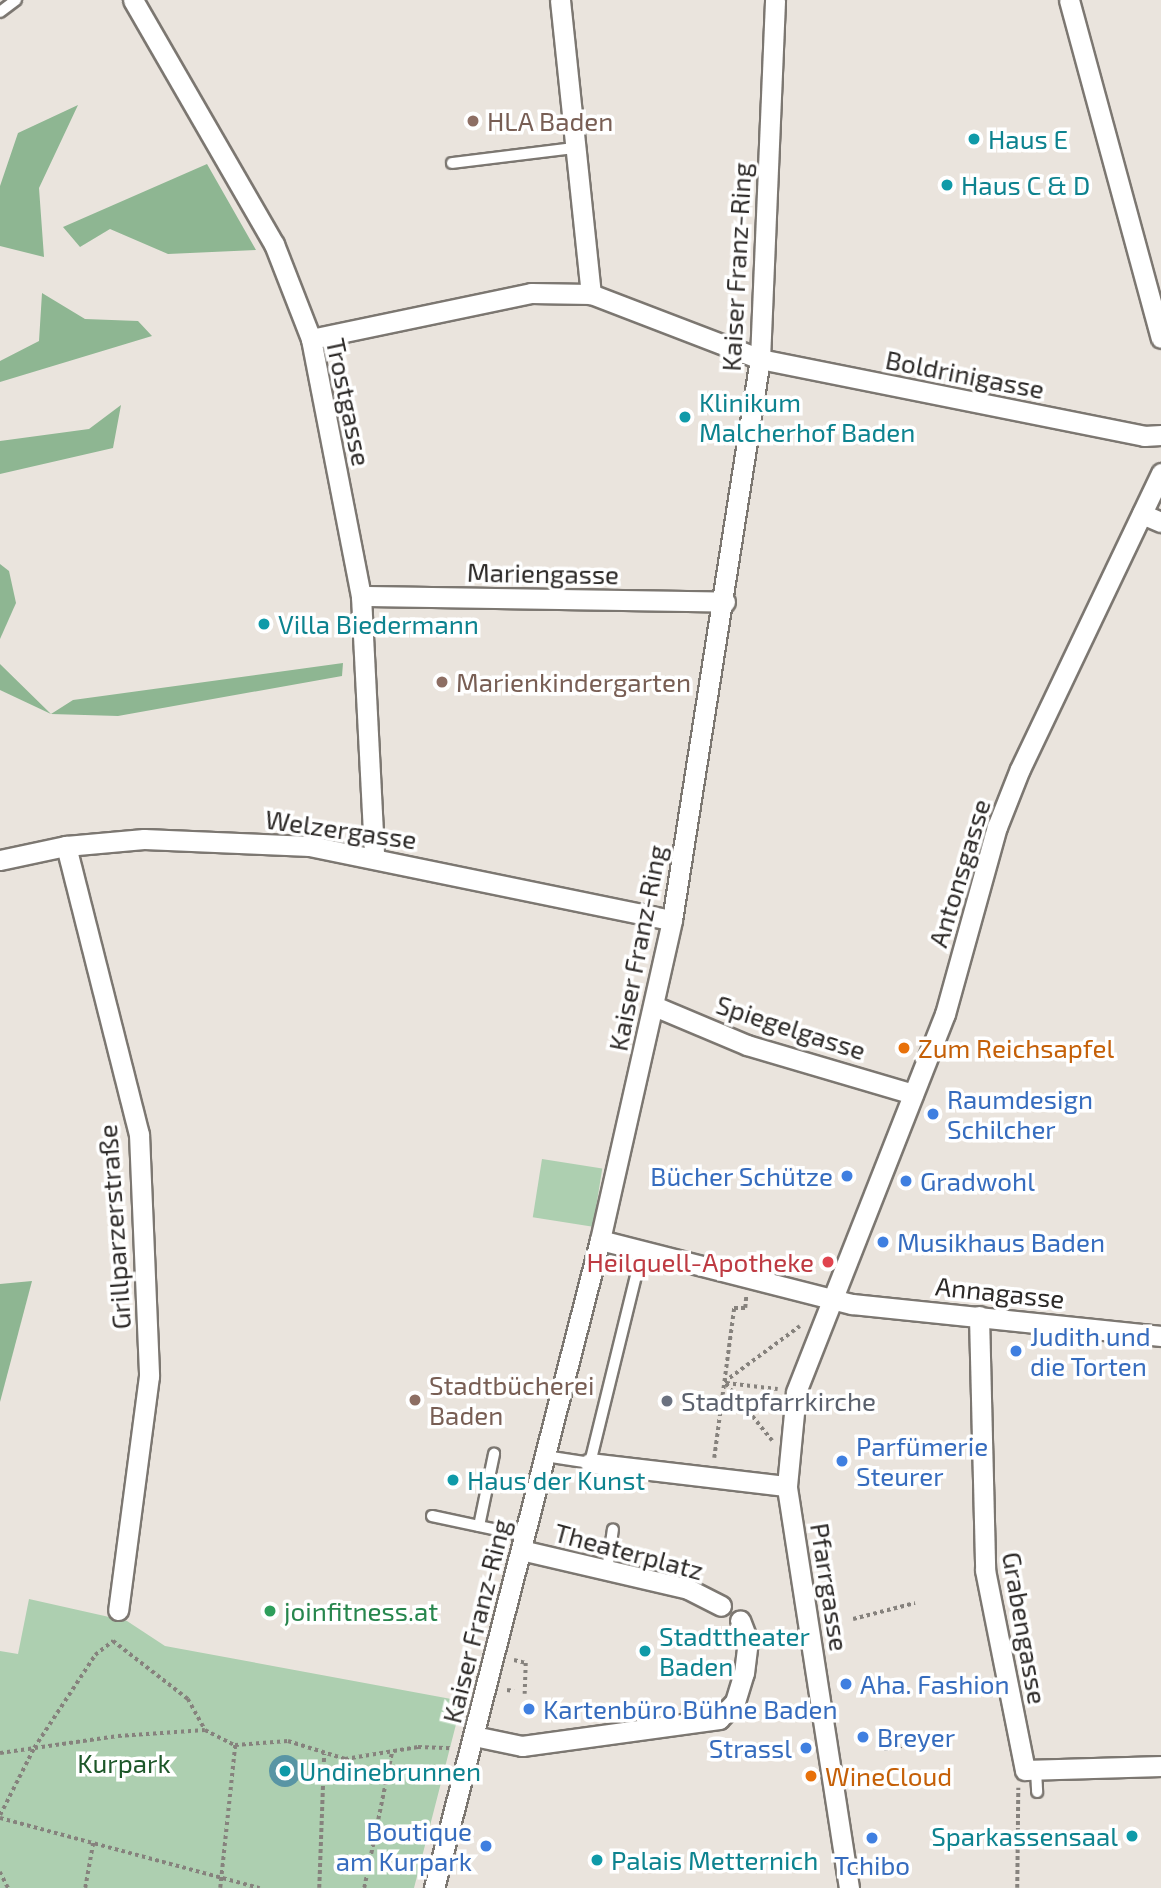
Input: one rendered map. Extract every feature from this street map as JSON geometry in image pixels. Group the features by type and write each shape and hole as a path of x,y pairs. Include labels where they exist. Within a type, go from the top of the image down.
{"street":[{"name":"Trostgasse","path":"133,0 274,244 311,339 361,596 374,856"},
{"path":"311,339 531,293 591,294 560,0"},
{"name":"Kaiser Franz-Ring","path":"434,1888 600,1240 672,920 725,602 760,359 775,0"},
{"path":"1069,0 1161,338"},
{"name":"Boldrinigasse","path":"591,294 760,359 1144,436 1161,435"},
{"name":"Antonsgasse","path":"834,1300 945,1014 997,827 1020,769 1161,473"},
{"path":"1142,514 1161,522"},
{"name":"Mariengasse","path":"361,596 725,602"},
{"name":"Welzergasse","path":"0,860 66,846 144,839 310,846 374,856 672,920"},
{"name":"Grillparzerstraße","path":"66,846 139,1135 149,1376 118,1610"},
{"name":"Spiegelgasse","path":"654,1006 747,1045 913,1094"},
{"name":"Annagasse","path":"600,1240 834,1300 1161,1336"},
{"name":"Pfarrgasse","path":"834,1300 796,1392 787,1486 849,1888"},
{"name":"Grabengasse","path":"979,1316 985,1570 1030,1770"},
{"path":"590,1463 787,1486"},
{"name":"Theaterplatz","path":"523,1543 607,1570 688,1590 721,1606"},
{"path":"474,1735 522,1746 719,1719 735,1702 744,1673 748,1641 740,1620"},
{"path":"1030,1770 1161,1766"}],"lane":[{"path":"0,12 16,0"},
{"path":"452,163 575,148"},
{"path":"545,1456 590,1463 642,1251"},
{"path":"479,1526 494,1454"},
{"path":"432,1516 479,1526 523,1543"},
{"path":"607,1570 613,1529"},
{"path":"1030,1770 1037,1792"}],"path":[{"path":"711,1478 734,1308 745,1308 749,1279"},
{"path":"724,1382 801,1324"},
{"path":"724,1382 796,1392"},
{"path":"724,1382 775,1444"},
{"path":"853,1619 915,1603"},
{"path":"205,1730 188,1699 113,1641 95,1655 34,1748 0,1816 260,1888"},
{"path":"514,1660 526,1663 526,1694"},
{"path":"507,1690 514,1691"},
{"path":"0,1754 205,1730 235,1745 288,1741 345,1759 418,1747 454,1748"},
{"path":"884,1749 937,1740"},
{"path":"220,1888 235,1745"},
{"path":"364,1888 392,1752"},
{"path":"319,1888 324,1753"},
{"path":"1017,1888 1015,1796 1030,1770"},
{"path":"85,1888 93,1843"},
{"path":"0,1872 8,1888"}],"green space":[{"path":"78,105 39,188 44,257 0,246 0,186 18,133"},
{"path":"207,164 256,250 168,254 110,229 80,247 63,227"},
{"path":"42,293 85,319 138,321 152,336 0,382 0,361 39,341"},
{"path":"121,405 113,448 0,474 0,441 89,429"},
{"path":"0,564 9,571 16,603 0,639"},
{"path":"343,663 342,676 118,716 51,714 73,700"},
{"path":"0,664 51,714 0,690"},
{"path":"542,1159 602,1169 593,1227 533,1217"},
{"path":"32,1281 0,1402 0,1284"},
{"name":"Kurpark","path":"29,1599 127,1621 165,1646 462,1701 414,1888 0,1888 0,1651 18,1654"}],"water":[{"name":"Undinebrunnen","path":"285,1755 296,1760 301,1771 296,1782 285,1787 274,1782 269,1771 274,1760"}],"place":[{"name":"HLA Baden","path":"473,121"},
{"name":"Haus E","path":"974,139"},
{"name":"Haus C & D","path":"947,185"},
{"name":"Klinikum Malcherhof Baden","path":"685,417"},
{"name":"Villa Biedermann","path":"264,624"},
{"name":"Marienkindergarten","path":"442,682"},
{"name":"Zum Reichsapfel","path":"904,1048"},
{"name":"Raumdesign Schilcher","path":"933,1114"},
{"name":"Bücher Schütze","path":"847,1176"},
{"name":"Gradwohl","path":"906,1181"},
{"name":"Musikhaus Baden","path":"883,1242"},
{"name":"Heilquell-Apotheke","path":"828,1262"},
{"name":"Judith und die Torten","path":"1016,1351"},
{"name":"Stadtbücherei Baden","path":"415,1400"},
{"name":"Stadtpfarrkirche","path":"667,1401"},
{"name":"Parfümerie Steurer","path":"842,1461"},
{"name":"Haus der Kunst","path":"453,1480"},
{"name":"joinfitness.at","path":"270,1611"},
{"name":"Stadttheater Baden","path":"645,1651"},
{"name":"Aha. Fashion","path":"846,1684"},
{"name":"Kartenbüro Bühne Baden","path":"529,1709"},
{"name":"Breyer","path":"863,1737"},
{"name":"Strassl","path":"806,1748"},
{"name":"Undinebrunnen","path":"285,1771"},
{"name":"WineCloud","path":"811,1776"},
{"name":"Sparkassensaal","path":"1132,1836"},
{"name":"Tchibo","path":"872,1838"},
{"name":"Boutique am Kurpark","path":"486,1846"},
{"name":"Palais Metternich","path":"597,1860"}]}
